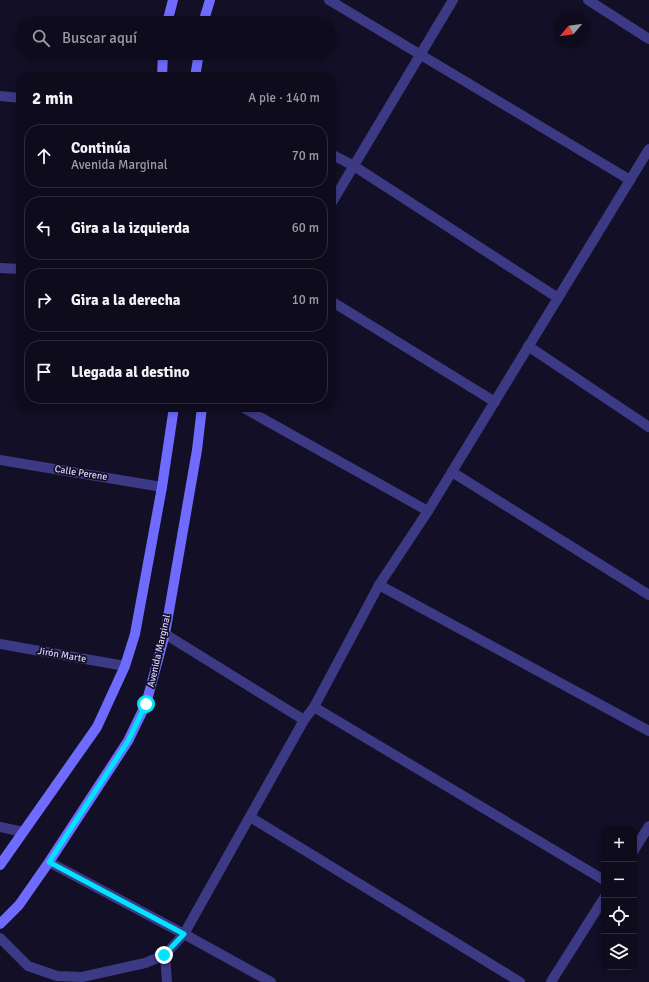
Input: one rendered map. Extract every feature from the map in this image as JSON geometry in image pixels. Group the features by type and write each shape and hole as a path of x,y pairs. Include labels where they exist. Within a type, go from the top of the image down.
{"main road":[{"path":"169,16 173,0"},
{"path":"205,16 210,0"},
{"path":"162,72 163,60"},
{"path":"196,72 198,60"},
{"path":"0,865 97,727 125,666 135,634 162,487 173,412"},
{"name":"Avenida Marginal","path":"0,924 19,905 49,862 128,741 146,704 165,634 201,412"}],"street":[{"path":"329,0 630,180"},
{"path":"336,196 453,0"},
{"path":"588,0 649,39"},
{"path":"0,96 16,98"},
{"path":"0,938 28,966 57,976 82,977 144,963 164,955 184,934 304,720 314,707 379,585 428,511 649,149"},
{"path":"336,157 354,166 558,298"},
{"path":"0,268 16,269"},
{"path":"336,304 495,402"},
{"path":"528,346 649,427"},
{"path":"251,412 428,511"},
{"name":"Calle Perene","path":"0,460 162,487"},
{"path":"452,472 649,595"},
{"path":"379,585 649,731"},
{"path":"165,634 304,720"},
{"name":"Jirón Marte","path":"0,644 125,666"},
{"path":"314,707 601,878"},
{"path":"250,817 520,982"},
{"path":"637,845 649,826"},
{"path":"0,827 22,832"},
{"path":"49,862 271,982"},
{"path":"551,982 601,903"},
{"path":"164,955 167,982"}],"route":[{"path":"146,704 128,741 49,862 184,934 164,955"}]}
